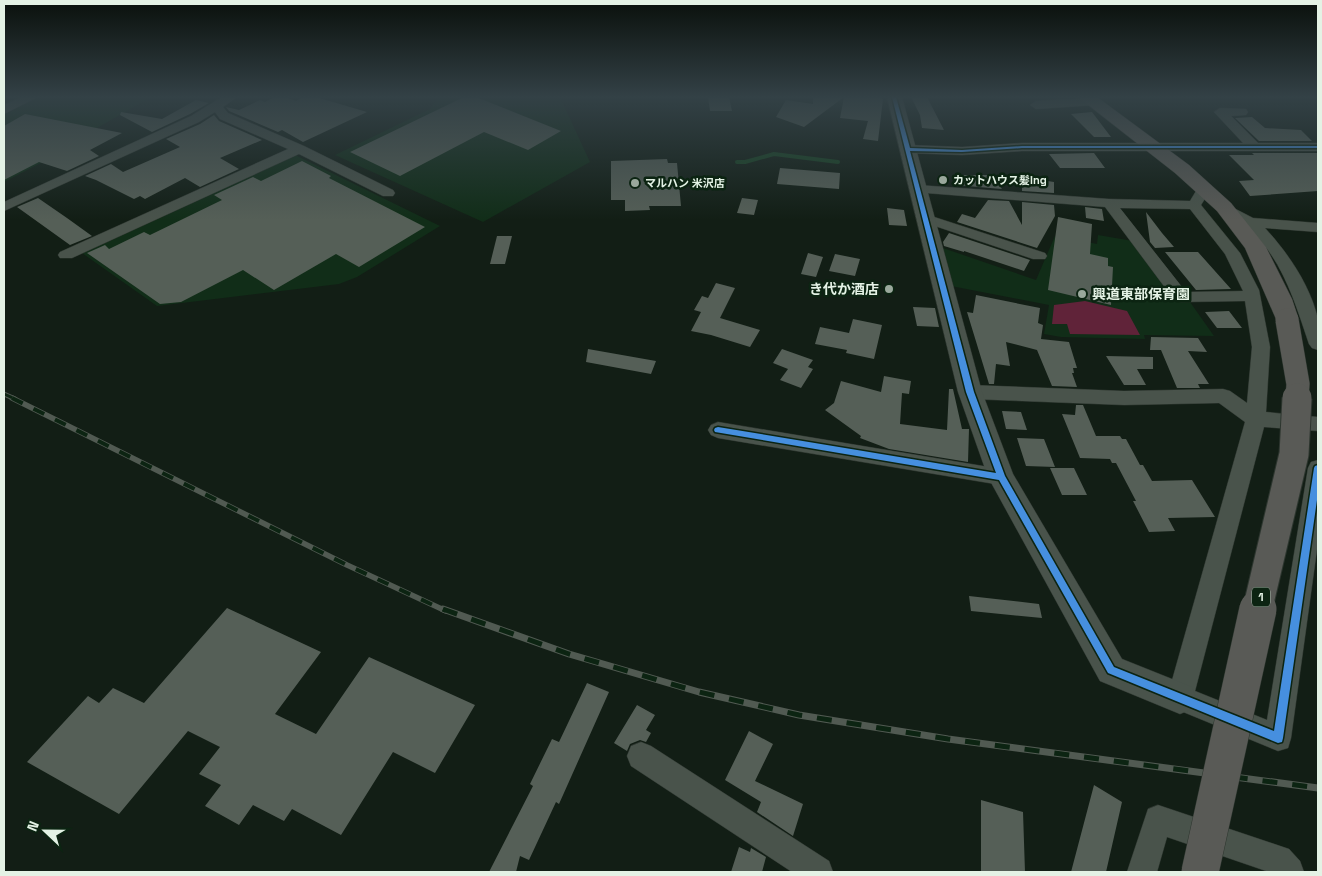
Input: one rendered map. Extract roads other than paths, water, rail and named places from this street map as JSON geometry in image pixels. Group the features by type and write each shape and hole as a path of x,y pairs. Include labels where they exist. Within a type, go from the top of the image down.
{"main road":[{"name":"1","path":"1139,138 1182,169 1199,197 1224,207 1255,247 1280,298 1287,320 1298,384 1294,454 1200,872"}],"street":[{"path":"4,207 151,138"},
{"path":"273,138 388,193"},
{"path":"905,138 970,392 1001,477 1111,670 1278,738 1318,468"},
{"path":"1245,138 1253,146"},
{"path":"908,149 962,151 1022,147 1318,147"},
{"path":"66,255 298,149"},
{"path":"918,189 1109,203 1199,197 1232,253 1252,296 1261,347 1256,419 1180,698"},
{"path":"1109,203 1181,297 1252,296"},
{"path":"1224,207 1240,213 1266,236 1288,267 1318,344"},
{"path":"925,218 1039,256"},
{"path":"1250,222 1318,227"},
{"path":"970,392 1124,398 1223,396 1256,419 1318,424"},
{"path":"718,430 1001,477"},
{"path":"641,756 818,872"},
{"path":"1142,872 1158,819 1280,868"}],"waterway":[{"path":"737,162 745,162 774,154 838,162"}],"railway":[{"path":"4,394 15,399"},
{"path":"12,398 347,565 446,611"},
{"path":"443,609 569,654 699,692 799,715 948,739 1318,788"}],"place":[{"name":"カットハウス髪ing","path":"943,180"},
{"name":"マルハン 米沢店","path":"635,183"},
{"name":"き代か酒店","path":"889,289"},
{"name":"興道東部保育園","path":"1082,294"}]}
